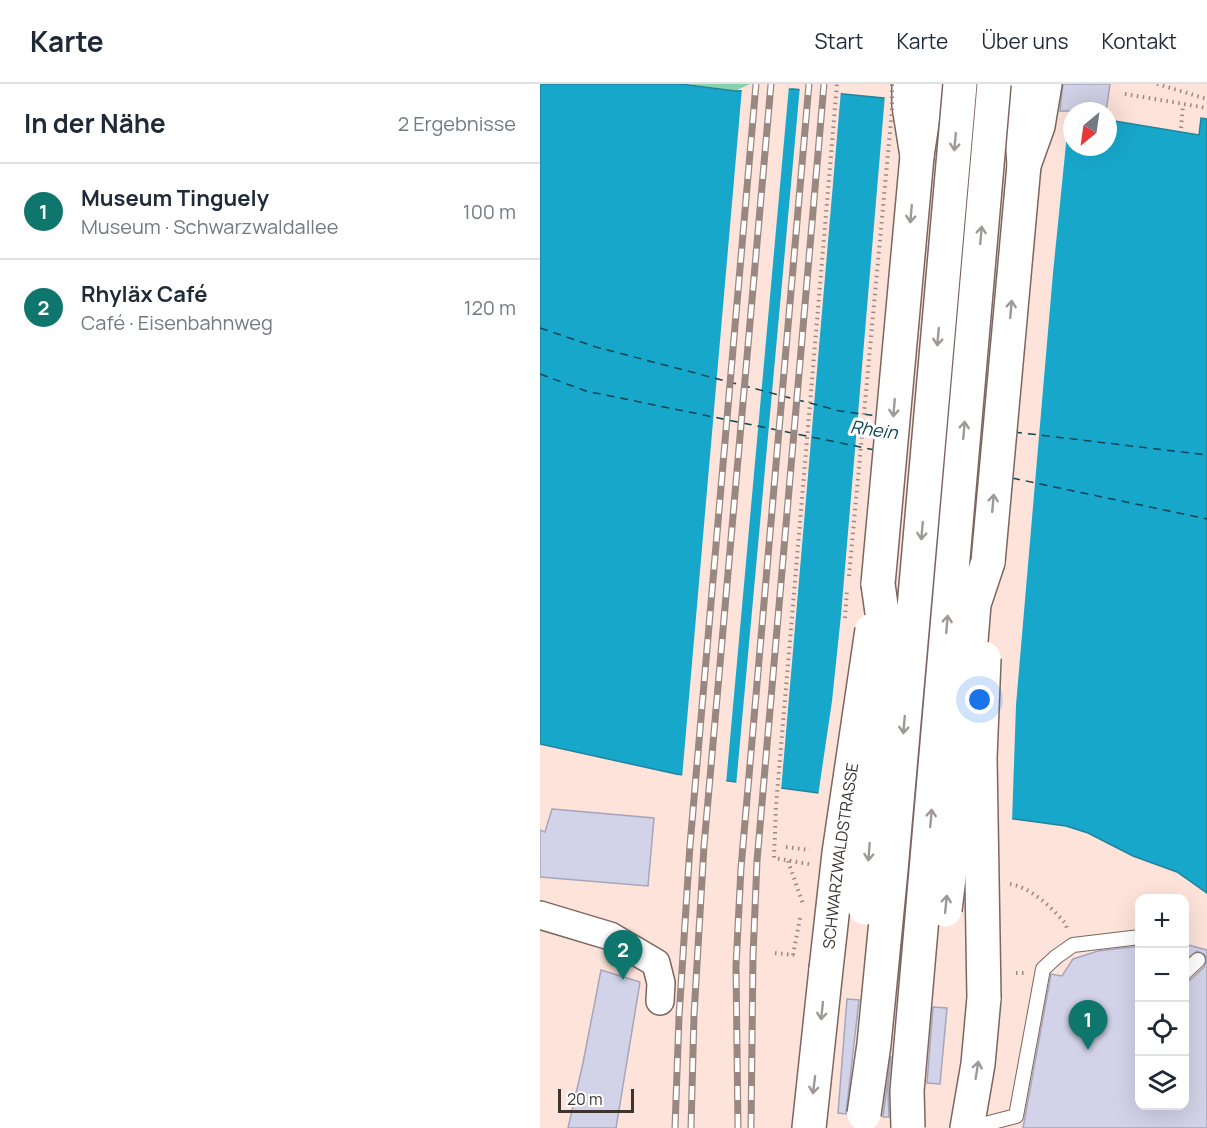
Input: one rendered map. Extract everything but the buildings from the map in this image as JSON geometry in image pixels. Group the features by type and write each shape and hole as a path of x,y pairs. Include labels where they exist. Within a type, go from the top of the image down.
{"main road":[{"path":"909,84 909,106 917,156"},
{"path":"863,1121 856,1042 885,634 878,584 917,156 928,84"},
{"path":"863,1121 874,1044 883,951 960,84"},
{"path":"908,1128 907,1091 994,84"},
{"path":"969,1128 984,998 980,758 988,561 1024,165 1021,121 1026,84"},
{"path":"1024,165 1038,126 1045,84"},
{"path":"916,1128 928,1076 957,812 974,604 988,561"},
{"name":"SCHWARZWALDSTRASSE","path":"809,1128 805,960 839,853 878,584"}],"street":[{"path":"540,915 610,936 656,963 661,983 660,1001"}],"lane":[{"path":"969,1128 1016,1116 1043,969 1073,945 1135,938"},
{"path":"1189,969 1198,960"}],"path":[{"path":"812,865 774,858 776,806 837,84"},
{"path":"844,627 892,110 892,84"},
{"path":"1156,84 1207,99"},
{"path":"1125,94 1207,108"},
{"path":"1181,128 1184,104"},
{"path":"813,859 815,848"},
{"path":"788,861 803,904"},
{"path":"1017,886 1047,903 1065,923 1073,945"},
{"path":"796,934 805,960"},
{"path":"775,953 805,960"}],"green space":[{"path":"688,84 750,84 735,91"}],"water":[{"name":"Rhein","path":"540,84 681,84 735,91 793,89 1063,116 1063,156 1117,156 1117,121 1199,135 1201,118 1207,119 1207,893 1177,872 1133,856 1088,833 1066,826 676,774 540,744"}],"pier":[{"path":"789,86 726,784 682,778 742,88"},
{"path":"800,86 841,90 781,791 736,786"},
{"path":"885,95 1063,113 1065,156 1016,705 1012,822 818,796 832,701"}],"ferry route":[{"path":"540,328 596,347 840,411 878,416"},
{"path":"540,374 586,391 875,450"},
{"path":"1014,432 1207,455"},
{"path":"1012,478 1207,519"}],"railway":[{"path":"675,1128 679,1017 690,845 756,84"},
{"path":"691,1128 694,1015 704,846 771,84"},
{"path":"738,1128 736,966 741,868 809,84"},
{"path":"751,1128 753,956 757,861 824,84"}],"place":[{"name":"Rhyläx Café","path":"623,980"},
{"name":"Museum Tinguely","path":"1088,1050"}]}
